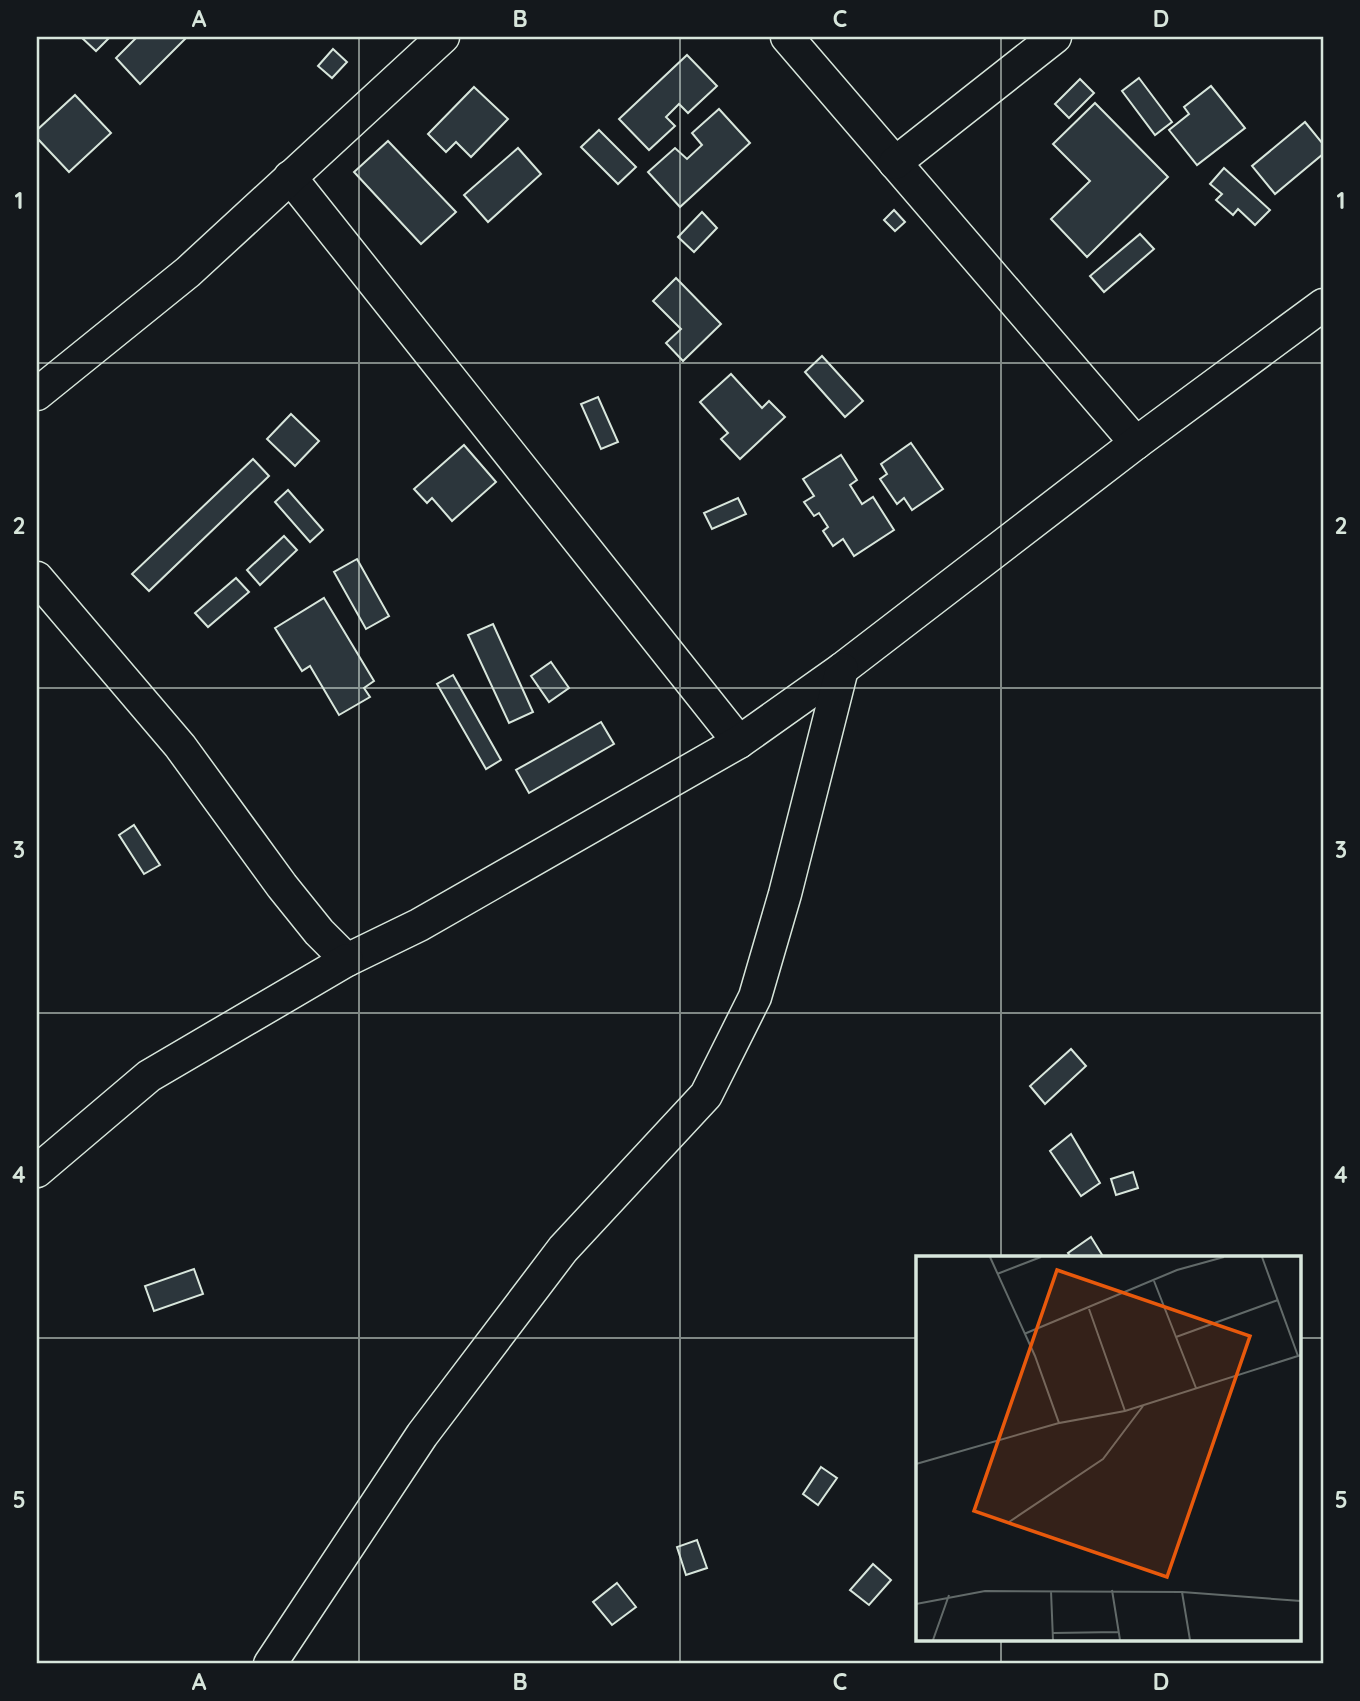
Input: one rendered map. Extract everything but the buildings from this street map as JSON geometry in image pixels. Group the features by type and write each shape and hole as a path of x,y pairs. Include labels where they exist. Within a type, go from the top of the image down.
{"street":[{"path":"37,394 188,272 443,37"},
{"path":"787,37 1136,443"},
{"path":"895,163 1055,37"},
{"path":"290,177 739,741"},
{"path":"37,1171 149,1076 347,960 419,925 739,741 842,670 1136,443 1323,305"},
{"path":"37,578 50,590 180,746 282,886 319,932 347,960"},
{"path":"270,1664 422,1435 563,1249 706,1095 755,997 785,894 842,670"}]}
